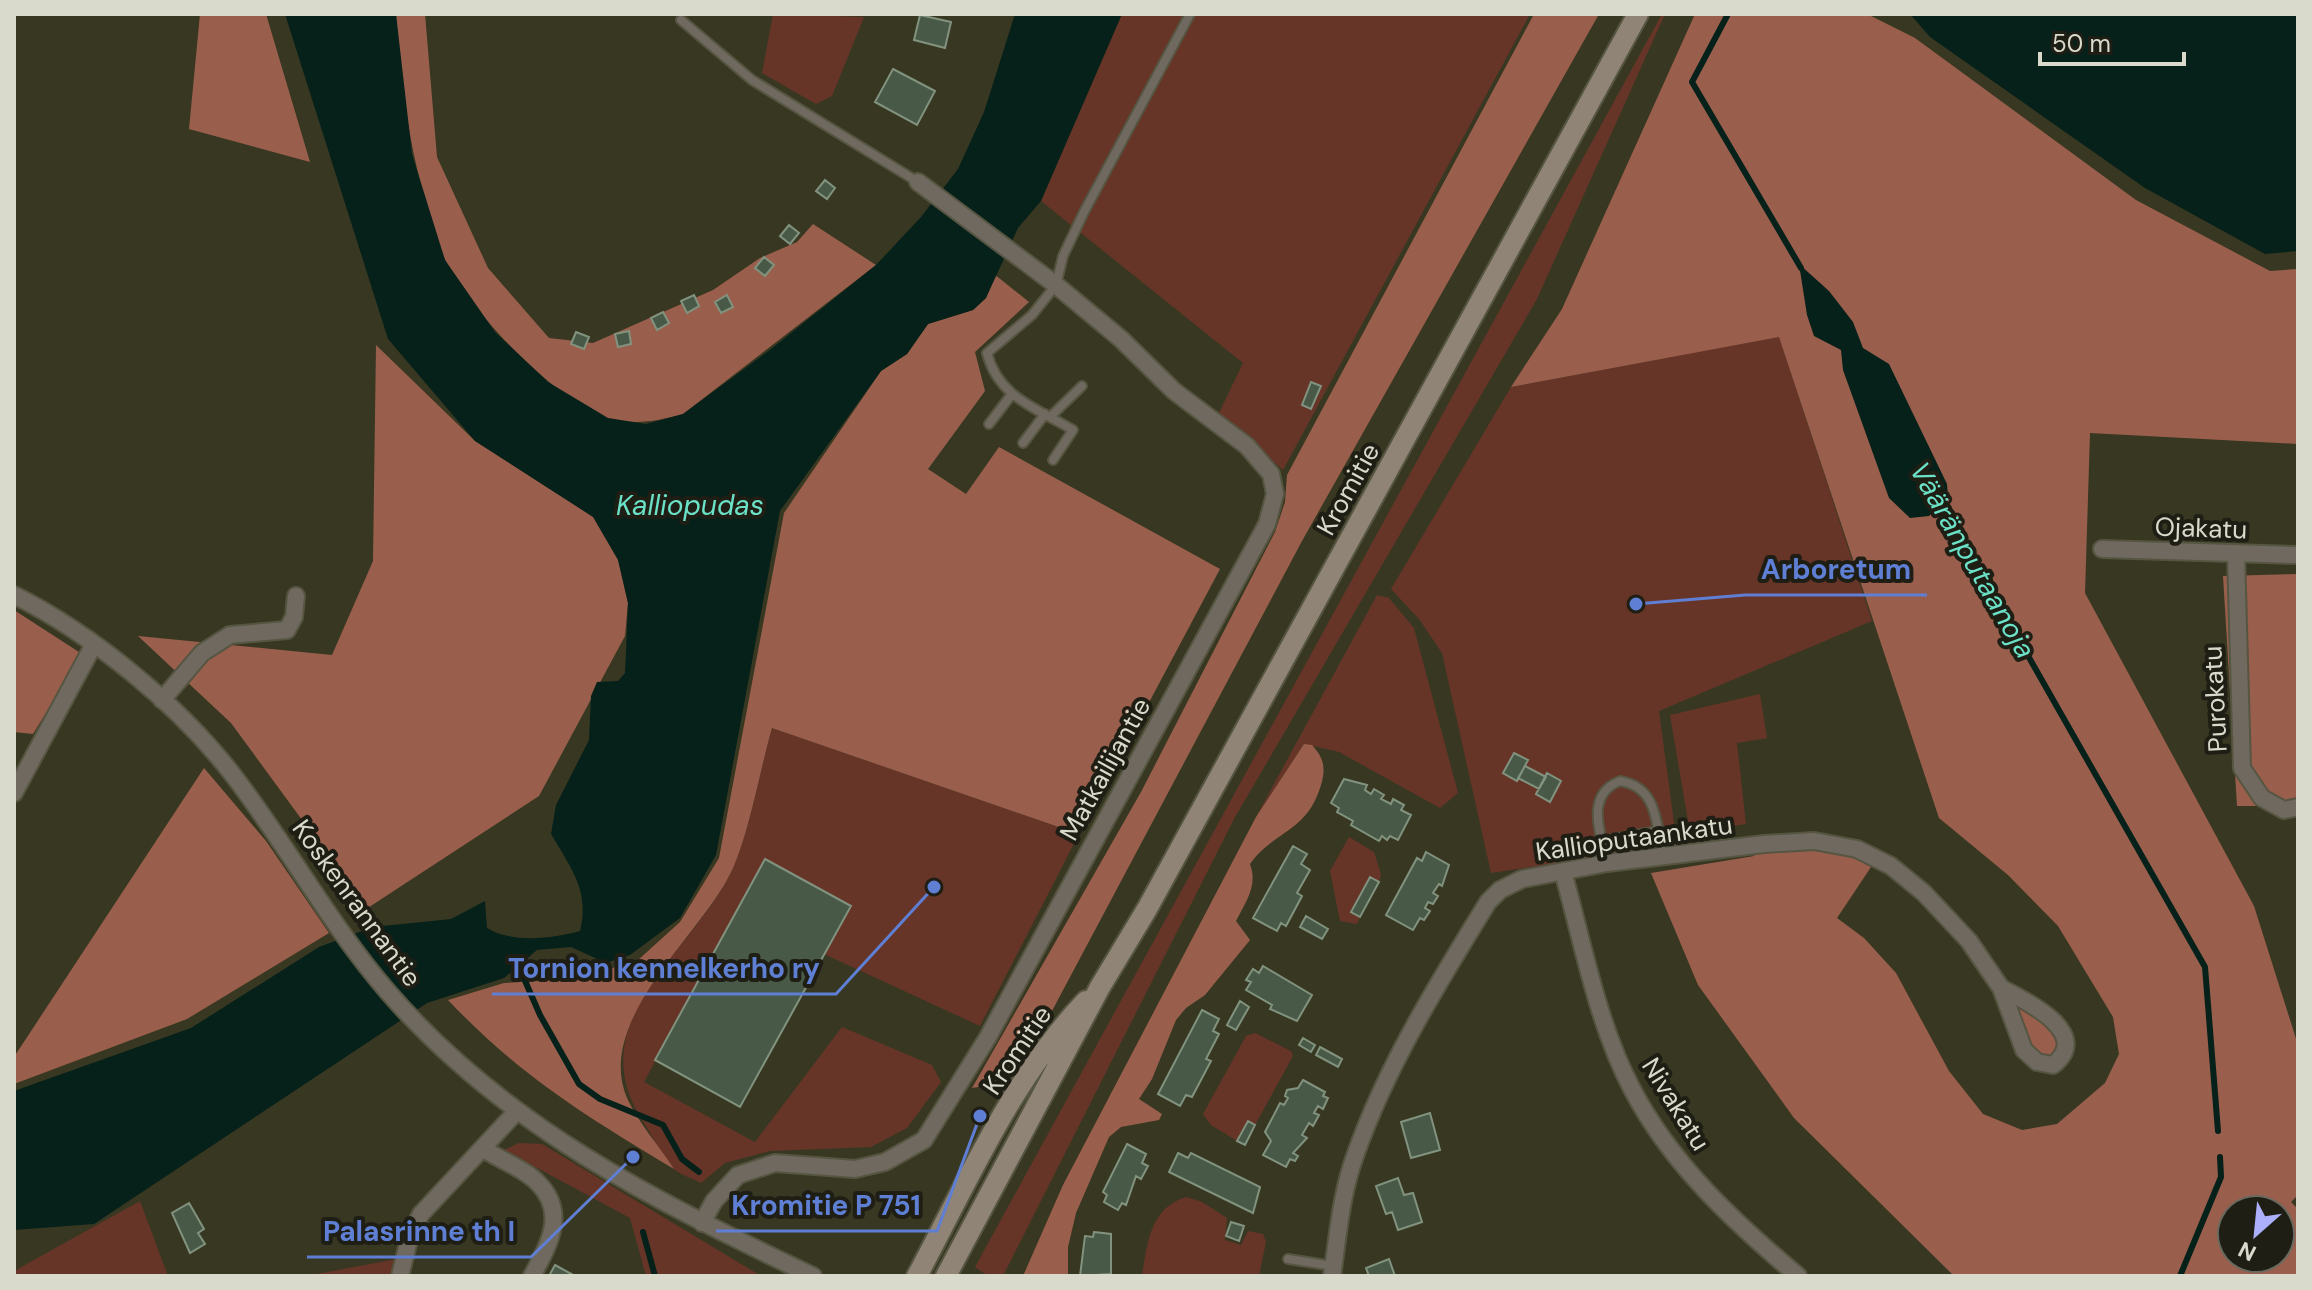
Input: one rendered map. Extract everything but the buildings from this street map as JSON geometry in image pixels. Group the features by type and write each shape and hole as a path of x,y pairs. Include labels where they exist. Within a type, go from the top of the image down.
{"main road":[{"name":"Kromitie","path":"946,1276 1100,987 1155,895 1638,14"},
{"name":"Kromitie","path":"917,1276 1014,1096 1060,1028 1100,987"}],"street":[{"name":"Matkailijantie","path":"702,1223 714,1201 738,1175 775,1163 855,1169 885,1162 924,1140 988,1037 1267,524 1275,494 1271,474 1247,446 1174,391 1121,339 1056,285 1026,266 918,182"},
{"name":"Ojakatu","path":"2102,549 2298,555"},
{"name":"Purokatu","path":"2236,554 2242,768 2262,798 2284,810 2298,807"},
{"name":"Koskenrannantie","path":"14,595 93,646 162,700 231,772 390,994 452,1055 517,1111 567,1148 702,1223 813,1276"},
{"path":"162,700 202,653 230,635 287,630 294,617 296,596"},
{"path":"14,793 93,646"},
{"name":"Kallioputaankatu","path":"1333,1271 1354,1157 1394,1065 1475,923 1500,890 1522,879 1607,863 1764,844 1814,841 1857,849 1891,866 1924,893 1969,941 2001,988 2024,1050 2037,1062 2053,1065 2064,1053 2066,1043 2061,1030 2049,1015 2001,988"},
{"name":"Nivakatu","path":"1563,872 1603,1014 1631,1088 1678,1159 1739,1227 1798,1276"},
{"path":"400,1276 410,1236 421,1214 517,1111"},
{"path":"484,1149 538,1182 550,1203 555,1221 553,1238 532,1276"}],"lane":[{"path":"1053,460 1073,430 1001,387 992,374 987,353 1032,315 1056,285 1063,256 1084,212 1190,14"},
{"path":"681,20 752,80 918,182"},
{"path":"1023,443 1048,415 1082,386"},
{"path":"989,424 1012,394"},
{"path":"1607,863 1597,813 1600,795 1609,785 1620,781 1645,790 1652,801 1663,857"},
{"path":"1602,841 1658,831"},
{"path":"1288,1259 1333,1271"}],"shaded area":[{"path":"200,14 266,14 310,162 189,129"},
{"path":"396,14 425,14 437,157 488,268 549,338 593,343 713,290 760,258 797,242 813,224 876,265 683,414 630,422 611,419 590,410 566,395 516,352 471,301 444,257 417,168 401,76"},
{"path":"773,14 864,17 832,96 816,104 762,73"},
{"path":"1122,14 1530,14 1283,470 1219,413 1243,363 1041,201"},
{"path":"1534,14 1599,14 1302,541 1036,1041 997,1084 972,1088 1141,792 1275,532 1285,502 1287,475"},
{"path":"1662,14 1665,14 1537,299 1234,819 1003,1276 988,1276 975,1267"},
{"path":"1695,14 1867,14 1915,38 2136,200 2270,271 2298,269 2298,444 2090,433 2085,593 2254,906 2298,1045 2298,1195 2216,1194 2216,1274 2296,1274 2296,1207 2298,1276 1954,1276 1794,1118 1698,985 1651,873 1754,856 1754,838 1879,855 1837,918 1864,938 1896,973 1949,1071 1983,1114 2022,1130 2057,1124 2105,1083 2119,1054 2113,1017 2058,926 2008,875 1939,818 1779,337 1511,387 1562,309"},
{"path":"994,274 1029,302 975,352 985,391 928,469 966,494 999,447 1220,569 1079,834 772,728 747,828 727,880 653,983 624,1041 621,1070 627,1098 674,1169 528,1073 448,1000 504,983 574,979 637,961 680,922 719,858 784,513 881,371 907,354 928,324 973,310 986,298"},
{"path":"1779,336 1872,621 1659,711 1677,845 1491,873 1442,653 1419,619 1391,589 1511,387"},
{"path":"376,345 475,441 594,517 618,559 628,603 625,636 539,796 360,913 335,879 305,824 231,723 138,636 332,655 373,561"},
{"path":"2298,574 2298,806 2237,806 2223,576"},
{"path":"1377,595 1389,598 1414,628 1458,793 1440,808 1339,752 1304,744 1256,817"},
{"path":"14,610 82,654 33,734 14,732"},
{"path":"1760,694 1767,738 1737,743 1746,824 1690,833 1670,715"},
{"path":"772,728 1079,834 980,1026 824,954 851,906 765,859 644,1082 755,1142 842,1027 932,1065 941,1082 907,1128 871,1147 770,1151 725,1163 701,1183 677,1171 662,1153 627,1088 623,1055 630,1024 645,995 708,909 734,865"},
{"path":"1304,744 1312,745 1324,768 1315,801 1299,822 1269,844 1250,864 1252,886 1236,921 1250,940 1205,995 1186,1008 1176,1020 1152,1079 1139,1099 1162,1114 1159,1120 1121,1127 1109,1137 1076,1213 1068,1247 1068,1276 1023,1276 1063,1185 1256,817"},
{"path":"204,768 266,841 329,933 187,1019 14,1084 14,1057"},
{"path":"1349,837 1374,852 1381,874 1379,882 1370,878 1352,912 1360,917 1357,924 1340,921 1330,871"},
{"path":"2006,994 2047,1019 2061,1043 2051,1060 2028,1047"},
{"path":"1255,1033 1291,1051 1293,1056 1255,1125 1248,1121 1237,1141 1211,1125 1203,1114 1246,1036"},
{"path":"519,1143 542,1144 761,1276 646,1276 630,1218 504,1150"},
{"path":"1186,1197 1202,1202 1227,1218 1225,1240 1241,1245 1248,1231 1263,1234 1266,1242 1259,1276 1142,1276 1152,1229 1158,1218 1174,1202"},
{"path":"140,1201 168,1276 14,1276 14,1271"},
{"path":"397,1259 393,1276 306,1276"}],"water":[{"name":"Kalliopudas","path":"285,14 396,14 412,154 445,260 495,332 548,382 608,418 646,424 683,414 771,349 876,265 921,217 958,169 984,112 1015,14 1122,14 1041,201 1018,228 986,298 973,310 928,324 907,354 881,371 780,511 716,855 680,918 630,955 606,963 571,947 537,950 504,978 427,1003 94,1224 14,1230 14,1091 191,1028 319,947 373,927 451,919 485,901 487,928 497,933 532,938 580,931 582,904 577,880 551,834 556,805 589,740 591,696 597,682 618,681 625,673 628,603 618,560 593,517 475,441 388,339"},
{"path":"1910,14 2298,14 2298,251 2265,254 2145,188 1930,37"},
{"path":"1799,264 1829,291 1853,322 1863,348 1889,364 1947,484 1948,497 1929,516 1910,518 1889,498 1843,370 1841,350 1814,336 1807,315"}],"waterway":[{"name":"Vääränputaanoja","path":"1728,14 1692,82 1801,268"},
{"name":"Vääränputaanoja","path":"1940,501 2205,967 2218,1131"},
{"path":"519,967 540,1015 579,1084 600,1099 663,1125 682,1159 699,1172"},
{"name":"Vääränputaanoja","path":"2180,1276 2221,1177 2220,1157"},
{"path":"643,1232 655,1276"}],"place":[{"name":"Arboretum","path":"1636,604"},
{"name":"Tornion kennelkerho ry","path":"934,887"},
{"name":"Kromitie P 751","path":"980,1116"},
{"name":"Palasrinne th I","path":"633,1157"}]}
